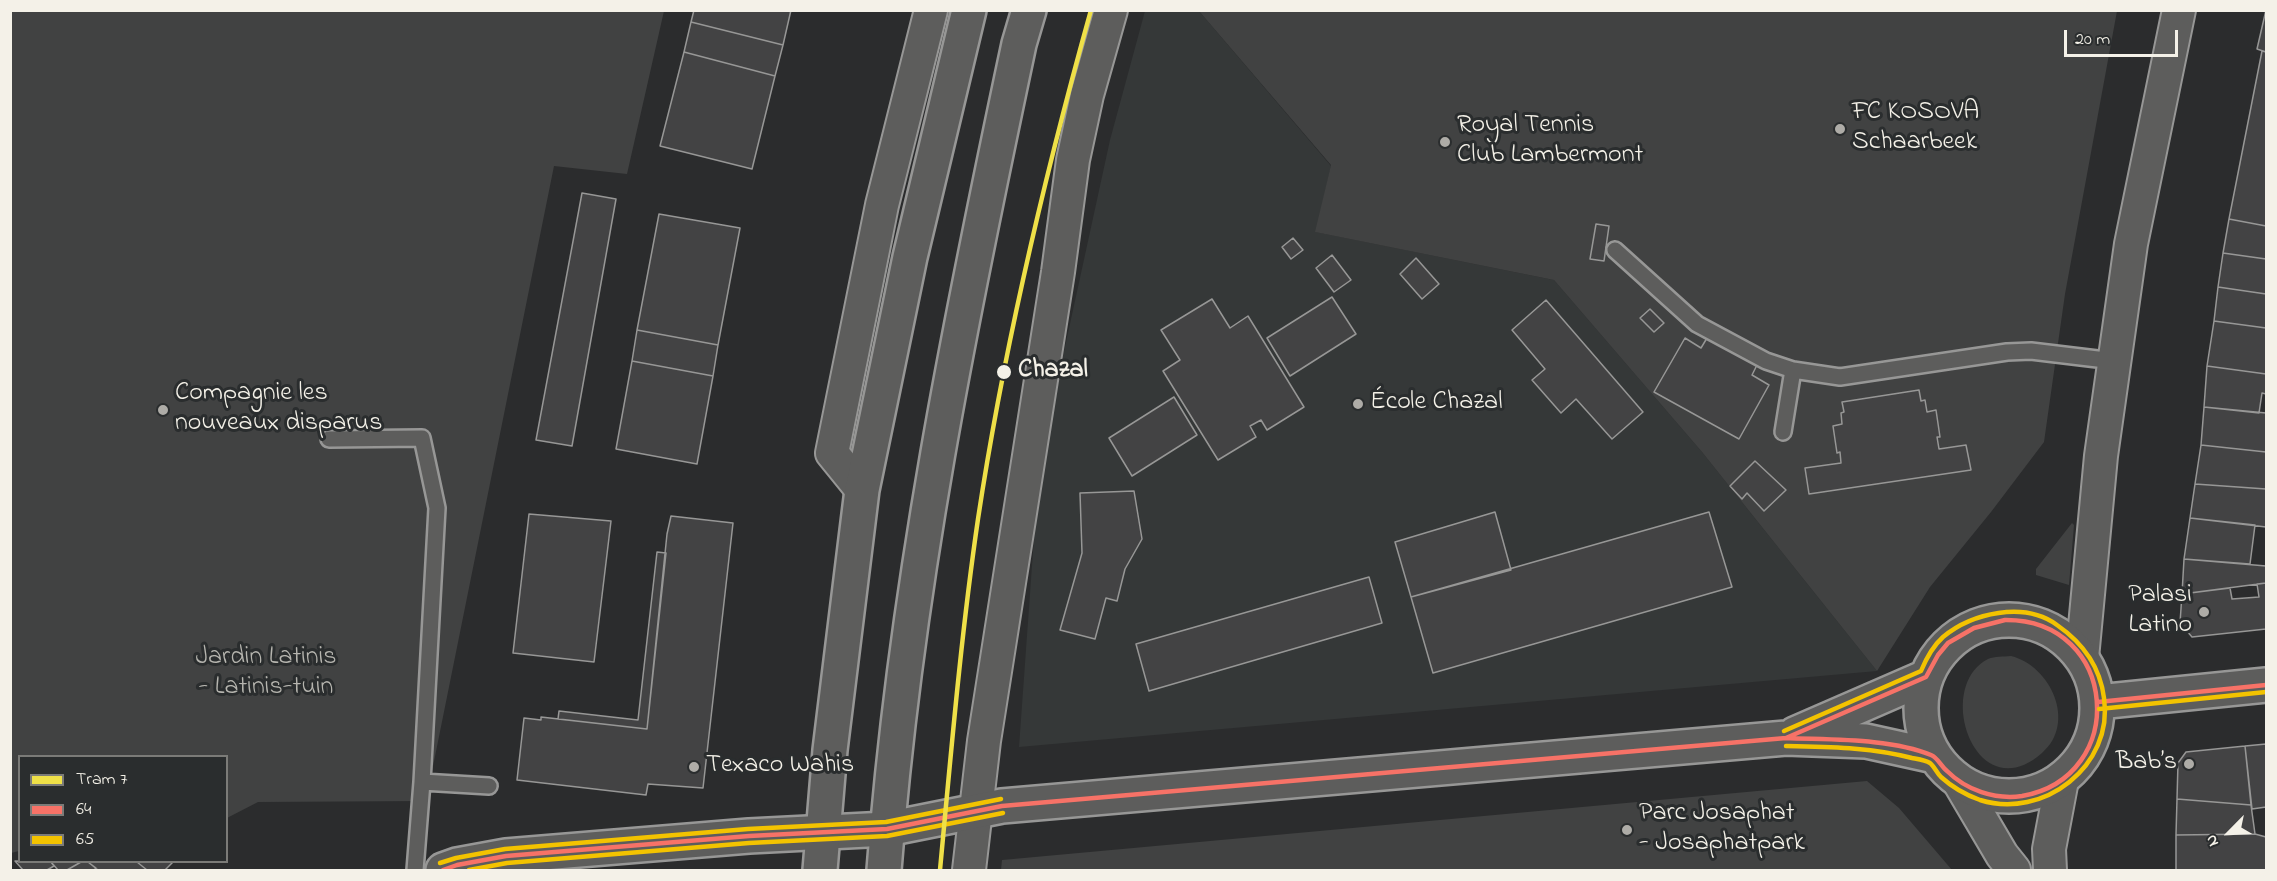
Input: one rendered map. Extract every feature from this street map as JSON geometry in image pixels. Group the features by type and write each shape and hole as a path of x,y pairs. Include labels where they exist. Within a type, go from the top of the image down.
{"street":[{"path":"862,490 832,453 882,205 931,10"},
{"path":"820,870 830,750 862,490 910,257 969,10"},
{"path":"884,870 893,752 918,572 944,414 1018,44 1029,10"},
{"path":"969,870 984,741 1058,272 1073,160 1087,94 1111,10"},
{"path":"2082,658 2101,456 2131,244 2179,10"},
{"path":"2009,619 2036,623 2060,635 2082,658 2095,685 2097,702 2095,732 2083,759 2062,780 2043,791 2022,796 2000,797 1978,792 1959,782 1934,756 1923,731 1920,704 1926,677 1935,659 1947,644 1987,623 2009,619"},
{"path":"1786,738 1926,677"},
{"path":"2097,702 2266,685"},
{"path":"443,870 506,855 824,831 887,829 1002,806 1786,738 1866,741 1934,756"},
{"path":"2050,870 2049,849 2062,780"},
{"path":"1959,782 2013,870"}],"lane":[{"path":"1615,250 1697,324 1766,361 1793,370 1840,376 2007,352 2031,351 2114,361"},
{"path":"1783,432 1793,370"},
{"path":"329,439 422,438 437,508 421,819 415,870"},
{"path":"422,782 489,786"}],"shaded area":[{"name":"École Chazal","path":"1145,11 1199,11 1331,166 1316,232 1554,280 1702,452 1877,671 1019,747 1036,510 1063,356 1110,140"}],"green space":[{"name":"Jardin Latinis - Latinis-tuin","path":"11,11 664,11 627,174 554,166 426,801 258,802 228,817 228,755 18,755 18,851 11,853"},
{"path":"1199,11 2117,11 2065,294 2044,442 1930,587 1877,671 1702,452 1554,280 1315,232 1331,165"},
{"path":"2072,523 2074,525 2069,585 2036,575 2036,569"},
{"path":"2011,656 2038,671 2048,683 2055,697 2058,727 2052,741 2042,753 2018,767 1998,767 1981,756 1970,738 1964,716 1964,694 1972,673 1988,659"},
{"name":"Parc Josaphat - Josaphatpark","path":"1867,781 1899,808 1952,870 1001,870 1002,860"}],"building":[{"path":"694,10 791,10 783,45 691,22"},
{"path":"2266,10 2266,52 2257,49"},
{"path":"691,22 783,45 775,76 684,52"},
{"path":"2262,51 2266,52 2266,226 2229,219"},
{"path":"684,52 775,76 752,169 660,146"},
{"path":"582,193 616,199 572,446 536,440"},
{"path":"659,214 740,228 718,345 637,330"},
{"path":"2229,219 2266,226 2266,259 2223,253"},
{"path":"1596,224 1609,226 1604,261 1590,259"},
{"path":"1293,238 1303,250 1291,259 1282,247"},
{"path":"2223,253 2266,259 2266,294 2218,287"},
{"path":"1332,255 1351,280 1334,292 1316,268"},
{"path":"1416,258 1439,284 1422,299 1400,274"},
{"path":"2218,287 2266,294 2266,328 2214,321"},
{"path":"1332,297 1356,334 1290,376 1267,338"},
{"path":"1212,299 1230,328 1248,316 1304,407 1267,430 1261,420 1250,426 1256,437 1218,460 1163,371 1180,360 1161,330"},
{"path":"1546,300 1643,412 1612,439 1576,399 1561,413 1532,380 1545,369 1512,330"},
{"path":"1650,309 1664,323 1654,332 1640,318"},
{"path":"2214,321 2266,328 2266,374 2207,366"},
{"path":"637,330 718,345 713,376 632,361"},
{"path":"1710,333 1759,361 1752,375 1769,385 1739,439 1654,392 1685,338 1701,348"},
{"path":"632,361 713,376 697,464 616,449"},
{"path":"2207,366 2266,374 2266,394 2262,393 2259,413 2204,407"},
{"path":"1919,390 1921,401 1925,400 1927,412 1936,410 1940,437 1937,437 1939,449 1966,445 1971,470 1809,494 1805,468 1841,463 1833,426 1842,424 1841,413 1844,412 1842,402"},
{"path":"1174,397 1197,435 1132,476 1109,438"},
{"path":"2204,407 2266,413 2266,452 2201,445"},
{"path":"2201,445 2266,452 2266,489 2195,484"},
{"path":"1755,461 1786,490 1764,511 1747,493 1742,499 1730,486"},
{"path":"2195,484 2266,489 2266,527 2190,518"},
{"path":"1134,491 1142,539 1125,569 1117,601 1106,598 1095,639 1060,630 1082,553 1080,493"},
{"path":"1495,512 1511,570 1411,597 1395,542"},
{"path":"1709,512 1732,587 1433,673 1411,597"},
{"path":"529,514 611,521 594,662 513,653"},
{"path":"671,516 733,523 703,788 648,784 646,795 517,780 524,718 541,720 541,717 647,729 667,534"},
{"path":"2190,518 2255,525 2250,564 2184,559"},
{"path":"657,552 666,553 647,729 558,719 559,711 638,720"},
{"path":"2184,559 2266,566 2266,583 2182,594"},
{"path":"1369,577 1382,623 1149,691 1136,644"},
{"path":"2266,583 2266,629 2192,637 2180,623 2182,594 2230,588 2232,599 2259,597 2257,584"},
{"path":"2266,744 2266,807 2252,809 2245,746"},
{"path":"2245,746 2251,805 2177,799 2178,763 2186,752"},
{"path":"2177,799 2251,805 2255,834 2176,835"},
{"path":"2255,834 2266,837 2266,870 2176,870 2176,835"},
{"path":"15,861 18,863 52,863 54,866 47,870 23,870"},
{"path":"52,863 79,863 67,870 58,870"},
{"path":"79,863 89,863 96,868 94,870 67,870"},
{"path":"89,863 138,863 147,870 98,870"},
{"path":"138,863 172,863 165,870 147,870"}],"tram line":[{"name":"7","path":"940,870 966,606 988,455 1041,200 1091,10"}],"transit line":[{"name":"65","path":"1784,731 1921,671 1930,653 1943,637 1968,622 1998,613 2029,613 2044,618 2066,632 2089,656 2099,676 2104,698 2104,723 2098,745 2086,765 2069,782 2050,794 2027,802 2004,804 1980,800 1950,784 1930,763 1897,754 1834,747 1786,746"},
{"name":"64","path":"2005,620 2043,626 2071,644 2089,670 2097,700 2094,732 2081,760 2057,783 2022,796 1991,795 1963,783 1933,756 1915,749 1860,741 1786,738 1926,677 1938,655 1948,643 1974,628 2005,620"},
{"name":"64","path":"2098,702 2266,685"},
{"name":"65","path":"2099,709 2266,692"},
{"name":"64","path":"1002,806 1786,738"},
{"name":"64","path":"1002,806 1786,738"},
{"name":"65","path":"440,863 505,849 748,829 886,822 1001,799"},
{"name":"64","path":"443,870 457,865 506,856 749,836 887,829 1002,806"},
{"name":"65","path":"469,870 507,863 749,843 887,836 1003,813"}],"place":[{"name":"FC KOSOVA Schaarbeek","path":"1840,129"},
{"name":"Royal Tennis Club Lambermont","path":"1445,142"},
{"name":"Chazal","path":"1004,372"},
{"name":"École Chazal","path":"1358,404"},
{"name":"Compagnie les nouveaux disparus","path":"163,410"},
{"name":"Palasi Latino","path":"2204,612"},
{"name":"Bab’s","path":"2189,764"},
{"name":"Texaco Wahis","path":"694,767"},
{"name":"Parc Josaphat - Josaphatpark","path":"1627,830"}]}
